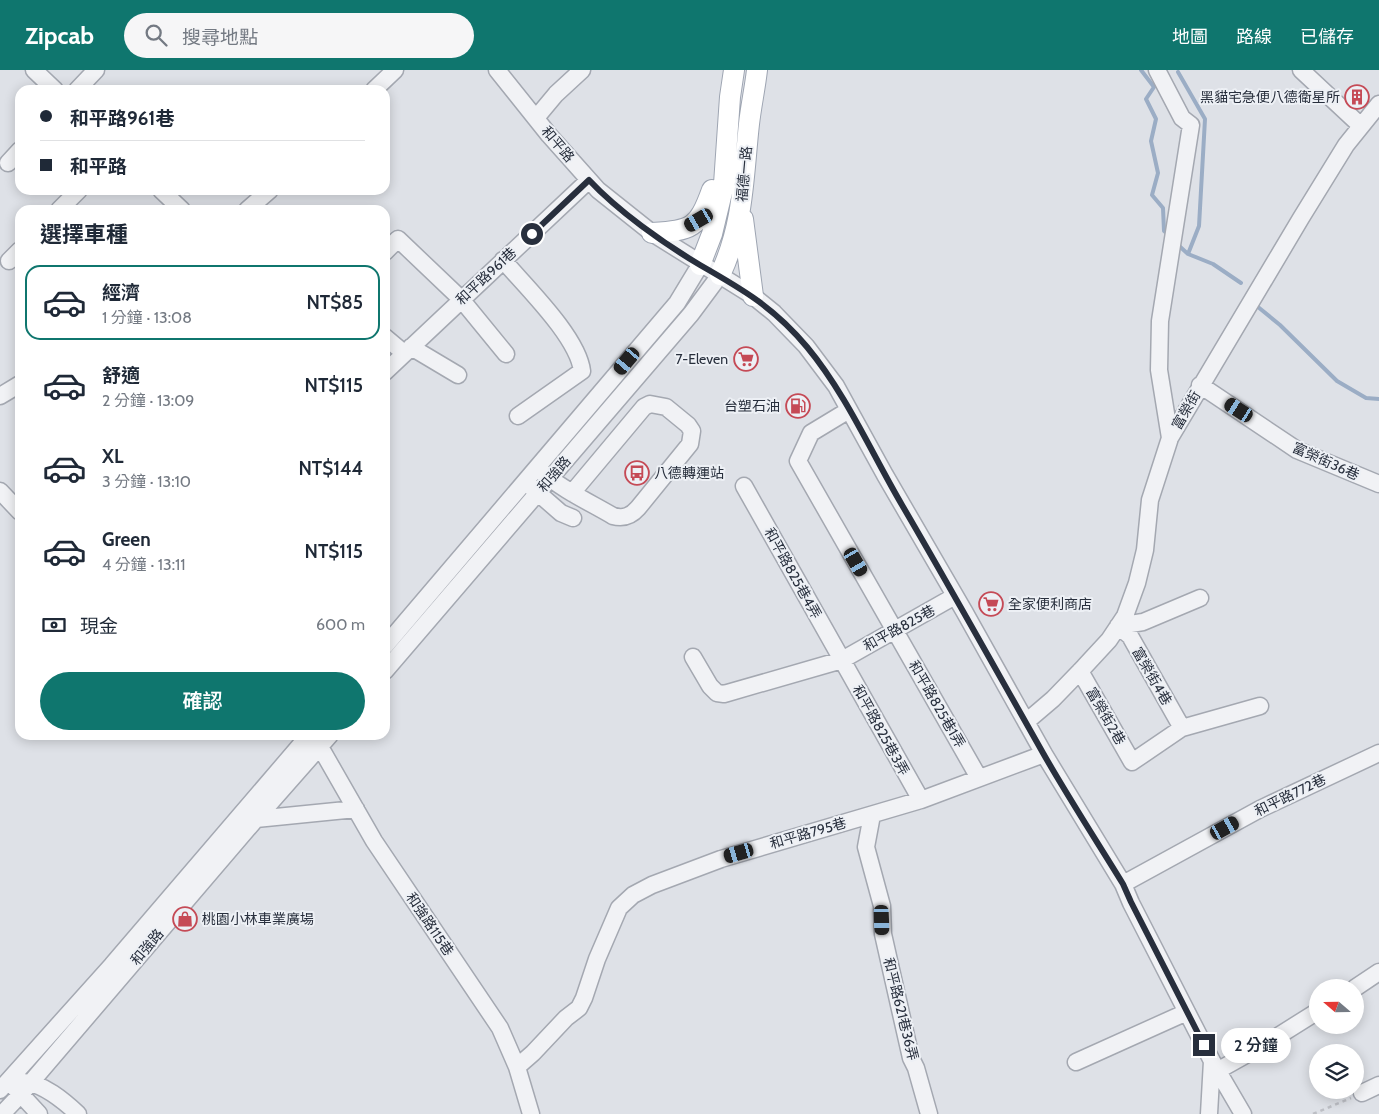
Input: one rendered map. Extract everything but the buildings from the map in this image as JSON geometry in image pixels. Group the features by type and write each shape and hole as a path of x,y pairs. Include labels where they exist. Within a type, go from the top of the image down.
{"main road":[{"name":"福德一路","path":"700,265 712,234 724,184 730,97 734,70"},
{"name":"福德一路","path":"720,275 730,253 742,208 749,122 757,70"},
{"path":"652,233 681,231 699,220 705,211 714,185 730,97"},
{"path":"742,208 753,296"}],"street":[{"path":"34,70 50,85"},
{"path":"82,85 96,70"},
{"path":"379,85 395,70"},
{"name":"和平路","path":"497,70 598,190 652,233 700,265 753,296 774,312 806,346 836,386 1044,754 1123,884 1215,1066 1243,1114"},
{"path":"536,118 556,94 582,70"},
{"path":"1157,70 1182,118 1191,125 1160,321 1159,370 1170,438"},
{"path":"1301,70 1361,126"},
{"name":"富榮街","path":"1026,722 1053,699 1109,640 1125,616 1137,583 1144,550 1150,500 1170,438 1200,385 1346,146 1379,104"},
{"path":"8,163 15,155"},
{"name":"和平路961巷","path":"390,367 589,180"},
{"path":"64,205 74,195"},
{"path":"166,195 177,205"},
{"path":"253,205 264,195"},
{"path":"390,247 398,239 461,299 506,354"},
{"path":"503,260 565,331 581,362 582,371 518,416"},
{"name":"和強路","path":"390,640 676,303 700,265"},
{"name":"和強路","path":"390,665 691,314 720,275"},
{"path":"390,341 458,375"},
{"name":"富榮街36巷","path":"1200,385 1296,450 1379,484"},
{"path":"525,482 561,513 582,511 619,518 628,516 635,512 690,444 692,432 688,425 666,407 650,404 644,407 572,493"},
{"name":"和平路825巷1弄","path":"850,410 811,434 798,461 979,778"},
{"path":"536,468 572,493 582,511"},
{"name":"和平路825巷4弄","path":"744,486 842,660"},
{"path":"0,491 15,507"},
{"name":"和平路825巷","path":"694,657 710,686 717,693 724,694 842,660 955,596"},
{"path":"1118,626 1143,622 1200,598"},
{"name":"富榮街4巷","path":"1118,626 1130,636 1182,728"},
{"name":"和平路825巷3弄","path":"842,660 921,800"},
{"name":"富榮街2巷","path":"1080,671 1132,762 1182,728"},
{"path":"1182,728 1260,706"},
{"name":"和強路","path":"2,1114 256,819 316,740"},
{"name":"和強路","path":"3,1083 316,740"},
{"name":"和強路115巷","path":"319,740 374,841 500,1028 517,1068 531,1114"},
{"name":"和平路772巷","path":"1123,884 1260,809 1379,753"},
{"name":"和平路795巷","path":"517,1068 566,1018 579,1008 619,908 633,895 652,885 721,859 921,800 1044,754"},
{"path":"256,819 356,809"},
{"name":"和平路621巷36弄","path":"872,815 866,847 882,906 883,934 911,1058 916,1068 929,1114"},
{"path":"1364,982 1379,972"},
{"path":"1076,1062 1187,1012"},
{"path":"1209,1114 1215,1066 1267,1043 1309,1017"},
{"path":"3,1083 63,1100 78,1114"},
{"path":"1364,1092 1379,1085"},
{"path":"26,1088 38,1114"}],"path":[{"path":"1313,1114 1348,1099"}],"waterway":[{"path":"1141,70 1154,87 1146,99 1156,119 1151,141 1158,173 1152,195 1163,208 1164,231 1169,235"},
{"path":"1178,72 1205,119 1199,226 1188,254"},
{"path":"1177,244 1188,254 1213,264 1241,283"},
{"path":"1258,307 1280,325 1337,381 1366,398 1379,399"}],"place":[{"name":"黑貓宅急便八德衛星所","path":"1357,97"},
{"name":"7-Eleven","path":"746,359"},
{"name":"台塑石油","path":"798,406"},
{"name":"八德轉運站","path":"637,473"},
{"name":"全家便利商店","path":"991,604"},
{"name":"桃園小林車業廣場","path":"185,919"}],"route":[{"path":"532,234 589,180 598,190 652,233 700,265 753,296 774,312 806,346 836,386 1044,754 1123,884 1204,1045"}]}
